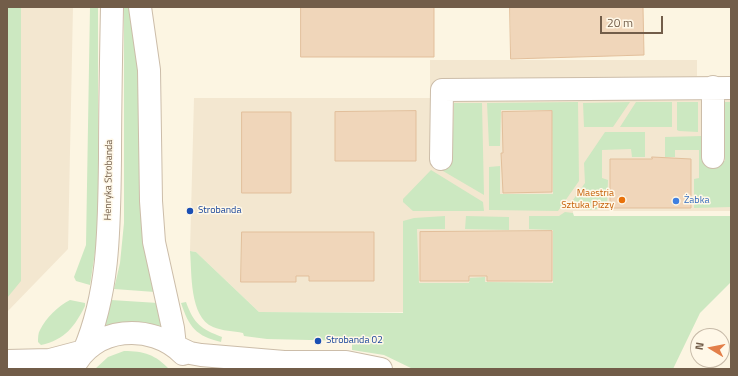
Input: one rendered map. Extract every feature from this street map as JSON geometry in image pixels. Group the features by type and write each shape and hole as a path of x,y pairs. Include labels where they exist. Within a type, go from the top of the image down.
{"street":[{"name":"Henryka Strobanda","path":"79,360 90,336 102,294 109,238 112,7"},
{"path":"140,7 149,70 151,201 154,242 160,275 173,328 175,346 189,362 192,369"},
{"path":"442,159 442,90 722,87 713,157"},
{"path":"7,361 79,360 104,338 119,333 129,332 158,337 190,353 201,355 284,362 346,362 381,369"}],"shaded area":[{"path":"7,7 73,7 68,249 7,312"},
{"path":"430,60 697,60 697,76 731,76 731,211 573,211 574,312 259,312 196,252 190,251 194,98 430,98"}],"green space":[{"path":"7,7 21,7 21,281 7,298"},
{"path":"90,7 98,7 98,233 90,285 76,281 74,277 86,245"},
{"path":"124,7 132,7 140,81 155,292 114,289 120,263 124,223"},
{"path":"578,102 579,181 558,211 489,210 489,167 500,166 500,194 553,194 552,110 501,110 500,146 489,146 487,103"},
{"path":"630,102 613,127 584,127 583,103"},
{"path":"636,102 672,102 672,127 620,127"},
{"path":"677,102 698,102 698,132 677,130"},
{"path":"724,102 731,102 731,207 694,208 694,179 699,178 699,150 675,150 675,157 665,157 665,137 702,136 702,161 725,161"},
{"path":"454,103 482,103 484,195 431,164 452,163"},
{"path":"605,132 645,132 645,157 632,157 631,149 602,150 602,178 608,180 607,208 589,210 568,207 585,183 584,163"},
{"path":"431,170 483,202 484,211 413,211 403,202 403,199"},
{"path":"565,212 573,213 574,216 731,216 731,282 700,313 693,328 690,328 690,334 673,369 413,369 384,355 352,350 352,341 267,339 244,336 243,333 213,327 205,322 200,314 193,293 190,251 196,252 259,312 403,313 403,221 414,218 445,216 445,229 417,229 419,283 469,283 470,278 485,277 485,282 553,283 553,230 529,229 529,216 559,216"},
{"path":"466,216 509,217 509,230 465,229"},
{"path":"70,300 85,303 85,306 77,320 63,336 57,340 41,345 38,342 39,331 57,309"},
{"path":"111,300 158,303 164,333 100,334"},
{"path":"186,302 195,321 203,328 222,337 221,342 205,337 195,329 187,318 181,303"},
{"path":"124,351 144,353 154,357 169,369 95,369 108,357"}],"building":[{"path":"301,7 434,7 434,57 301,57"},
{"path":"510,7 643,7 644,55 511,59"},
{"path":"416,111 416,161 335,161 335,112"},
{"path":"552,111 552,192 503,193 501,153 503,153 502,112"},
{"path":"242,112 291,112 291,193 242,193"},
{"path":"652,157 691,159 691,208 610,208 610,159 652,159"},
{"path":"552,231 552,281 487,281 487,276 469,276 469,281 420,281 420,232"},
{"path":"242,232 374,232 374,281 309,281 309,276 296,276 296,282 241,282"}],"place":[{"name":"Maestria Sztuka Pizzy","path":"622,200"},
{"name":"Żabka","path":"676,201"},
{"name":"Strobanda","path":"190,211"},
{"name":"Strobanda 02","path":"318,341"}]}
